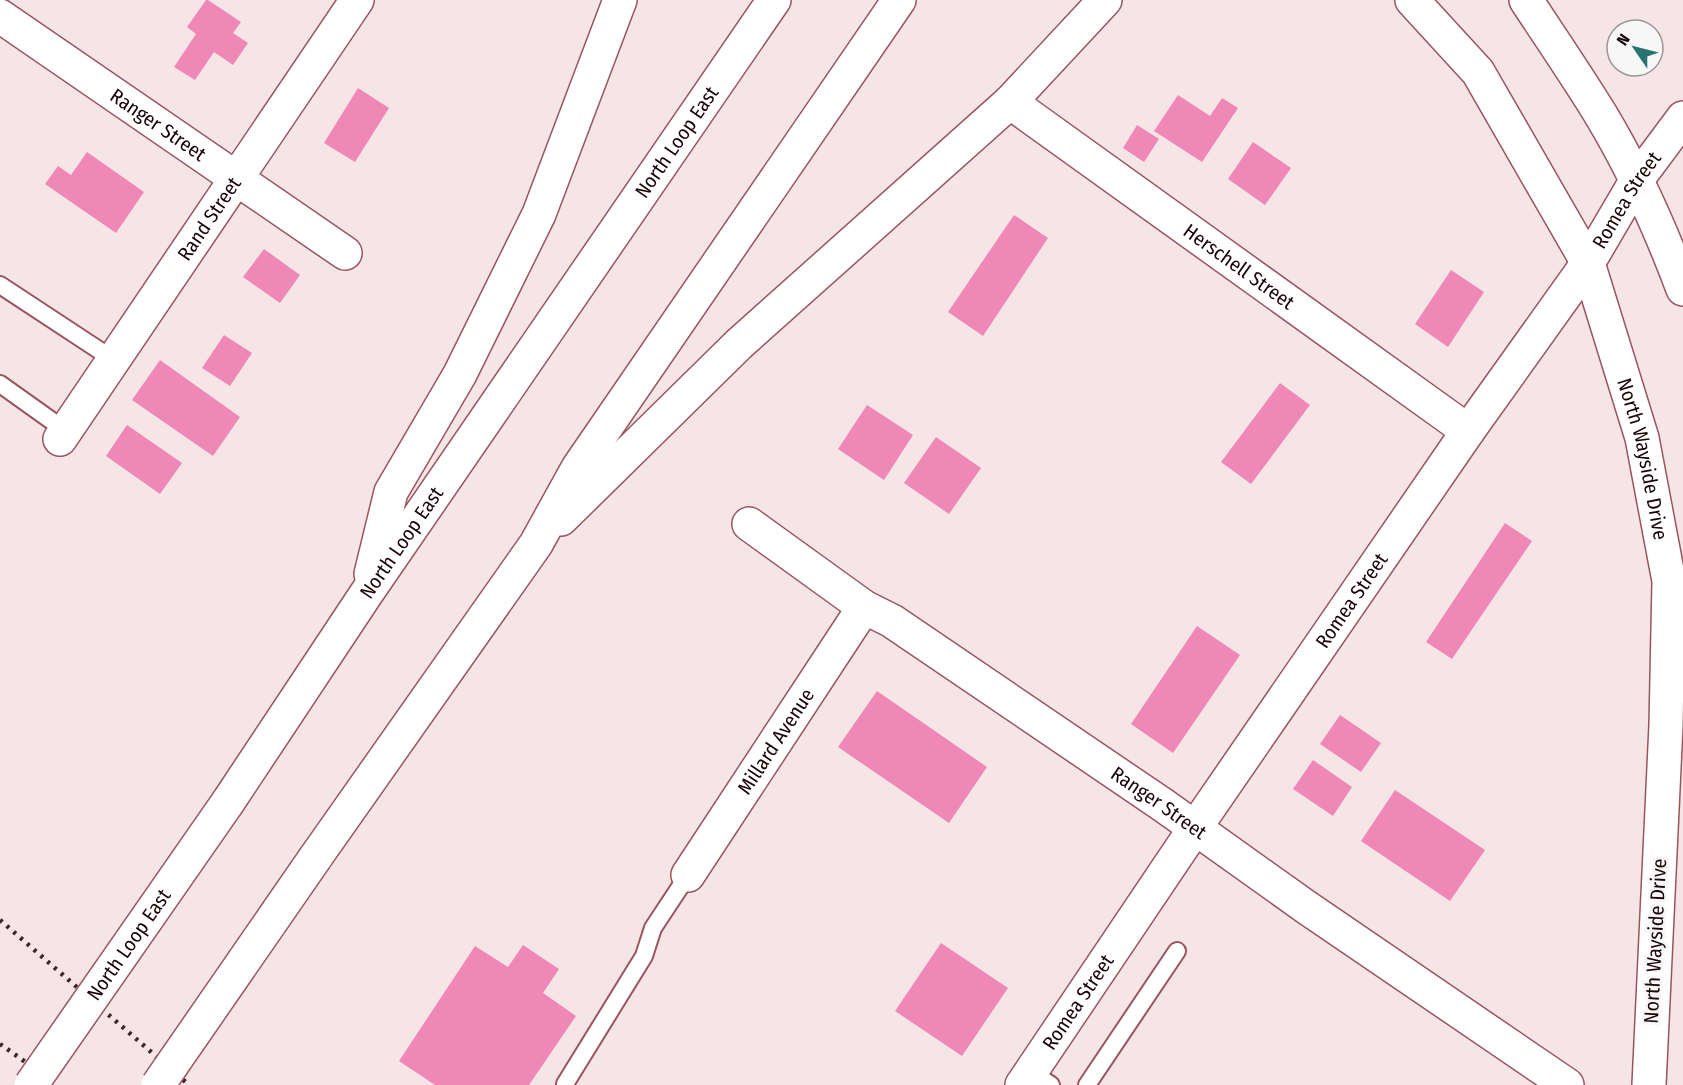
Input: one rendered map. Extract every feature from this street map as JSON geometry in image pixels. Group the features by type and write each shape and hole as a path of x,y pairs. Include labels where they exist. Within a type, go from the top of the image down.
{"main road":[{"name":"Rand Street","path":"63,435 357,0"},
{"path":"366,594 391,492 460,374 539,214 620,0"},
{"name":"North Loop East","path":"31,1085 228,802 366,594 774,0"},
{"path":"158,1085 536,544 578,468 898,0"},
{"path":"536,544 739,344 1010,102 1105,0"},
{"name":"North Wayside Drive","path":"1412,0 1478,72 1588,263 1642,438 1676,585 1666,725 1648,1085"},
{"path":"1526,0 1602,116 1636,182 1674,264 1683,289"},
{"name":"Ranger Street","path":"0,16 345,253"},
{"name":"Herschell Street","path":"1010,102 1468,431"},
{"name":"Romea Street","path":"1035,1081 1195,828 1468,431 1588,263 1636,182 1683,118"},
{"name":"Ranger Street","path":"749,524 864,607 892,621 1566,1085"},
{"name":"Millard Avenue","path":"688,875 864,607"}],"lane":[{"path":"0,285 114,360"},
{"path":"0,384 63,435"},
{"path":"565,1084 644,956 653,928 688,875"},
{"path":"1088,1085 1177,951"}],"building":[{"path":"206,0 241,22 233,33 248,43 233,65 214,52 195,80 174,67 196,34 187,27"},
{"path":"358,88 389,108 355,162 324,143"},
{"path":"1178,95 1210,116 1222,98 1238,108 1202,162 1154,131"},
{"path":"1137,125 1159,139 1144,162 1123,148"},
{"path":"1253,142 1291,168 1265,205 1228,179"},
{"path":"87,152 144,192 116,233 45,184 58,166 71,175"},
{"path":"1014,215 1048,238 983,336 948,312"},
{"path":"264,249 300,275 280,303 243,277"},
{"path":"1451,270 1484,292 1448,347 1415,324"},
{"path":"224,335 252,353 230,386 202,368"},
{"path":"160,360 240,417 213,456 132,400"},
{"path":"1280,383 1310,405 1251,484 1221,462"},
{"path":"867,405 913,435 884,480 838,449"},
{"path":"127,425 182,463 160,494 106,456"},
{"path":"936,437 981,468 949,514 904,483"},
{"path":"1505,523 1532,541 1452,659 1426,642"},
{"path":"1197,626 1240,655 1173,753 1131,724"},
{"path":"877,691 987,767 949,823 838,747"},
{"path":"1340,715 1381,743 1361,772 1320,744"},
{"path":"1313,760 1352,787 1333,816 1293,789"},
{"path":"1395,790 1485,850 1450,901 1361,841"},
{"path":"941,943 1008,988 962,1056 895,1011"},
{"path":"523,945 559,969 543,993 576,1016 529,1085 435,1085 399,1061 475,946 508,967"}],"railway":[{"path":"0,920 189,1085"},
{"path":"0,1044 58,1085"}]}
